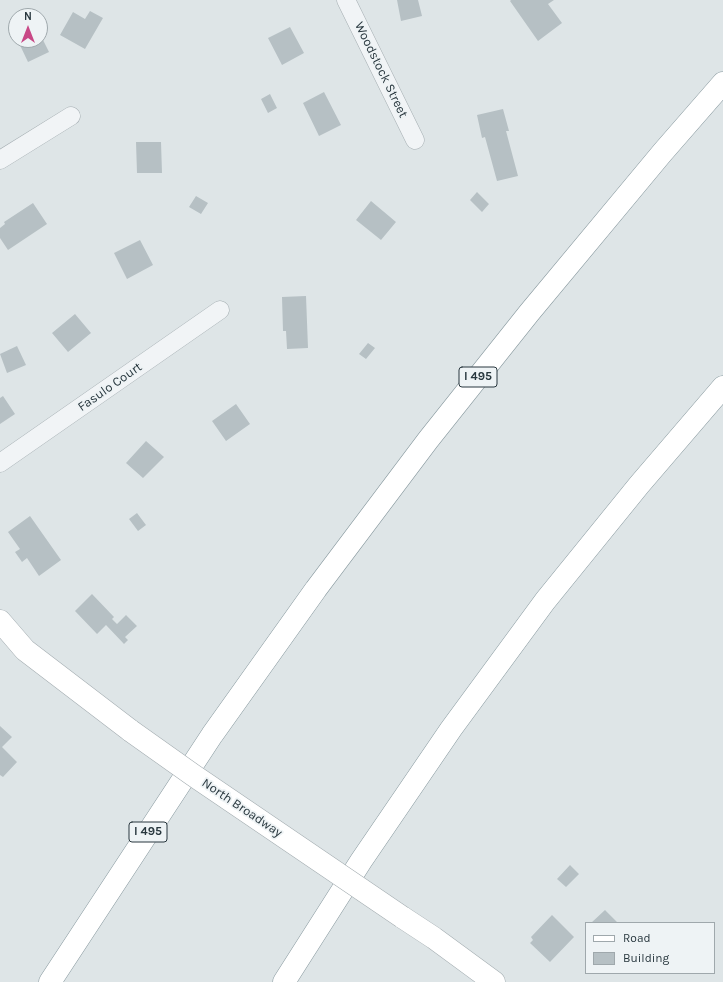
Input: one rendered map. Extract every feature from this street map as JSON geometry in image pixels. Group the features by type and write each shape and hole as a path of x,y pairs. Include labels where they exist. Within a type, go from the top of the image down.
{"main road":[{"name":"I 495","path":"50,982 212,735 316,589 428,440 529,313 662,153 723,83"},
{"path":"284,982 366,854 451,729 545,601 723,387"},
{"name":"North Broadway","path":"0,621 25,650 131,731 193,775 434,938 494,982"}],"street":[{"name":"Woodstock Street","path":"346,0 415,140"},
{"path":"0,160 71,116"},
{"name":"Fasulo Court","path":"0,463 220,310"}],"building":[{"path":"397,0 418,0 422,16 401,21"},
{"path":"554,0 548,4 562,23 538,41 510,1"},
{"path":"90,11 103,18 85,49 60,35 73,12 85,19"},
{"path":"290,27 304,53 282,65 268,38"},
{"path":"21,48 47,48 49,52 28,62"},
{"path":"324,92 341,125 319,136 303,103"},
{"path":"270,94 277,108 268,113 261,99"},
{"path":"503,109 509,131 506,131 518,176 497,181 485,137 482,138 477,115"},
{"path":"136,142 161,142 162,173 137,173"},
{"path":"477,192 489,204 482,212 470,200"},
{"path":"196,196 208,203 201,214 189,207"},
{"path":"371,201 396,222 381,240 356,220"},
{"path":"33,203 47,224 8,250 0,238 0,228 5,224 4,222"},
{"path":"140,240 153,265 127,279 114,253"},
{"path":"306,296 308,348 287,349 286,331 283,331 282,297"},
{"path":"75,314 91,333 68,352 52,333"},
{"path":"368,343 375,348 366,359 359,354"},
{"path":"17,346 26,365 7,373 0,354"},
{"path":"3,396 15,414 0,424 0,398"},
{"path":"236,404 250,424 226,441 212,421"},
{"path":"146,441 164,457 143,478 126,463"},
{"path":"137,513 146,525 138,531 129,519"},
{"path":"30,516 61,560 39,576 27,558 22,562 15,552 20,549 8,532"},
{"path":"92,594 114,617 112,619 117,624 126,615 137,626 125,637 128,640 124,644 106,625 97,634 75,611"},
{"path":"0,726 12,737 2,747 17,762 3,777 0,775"},
{"path":"570,865 579,874 566,887 557,879"},
{"path":"605,910 617,922 592,922"},
{"path":"552,915 574,937 550,962 530,943 533,940 531,937"}]}
